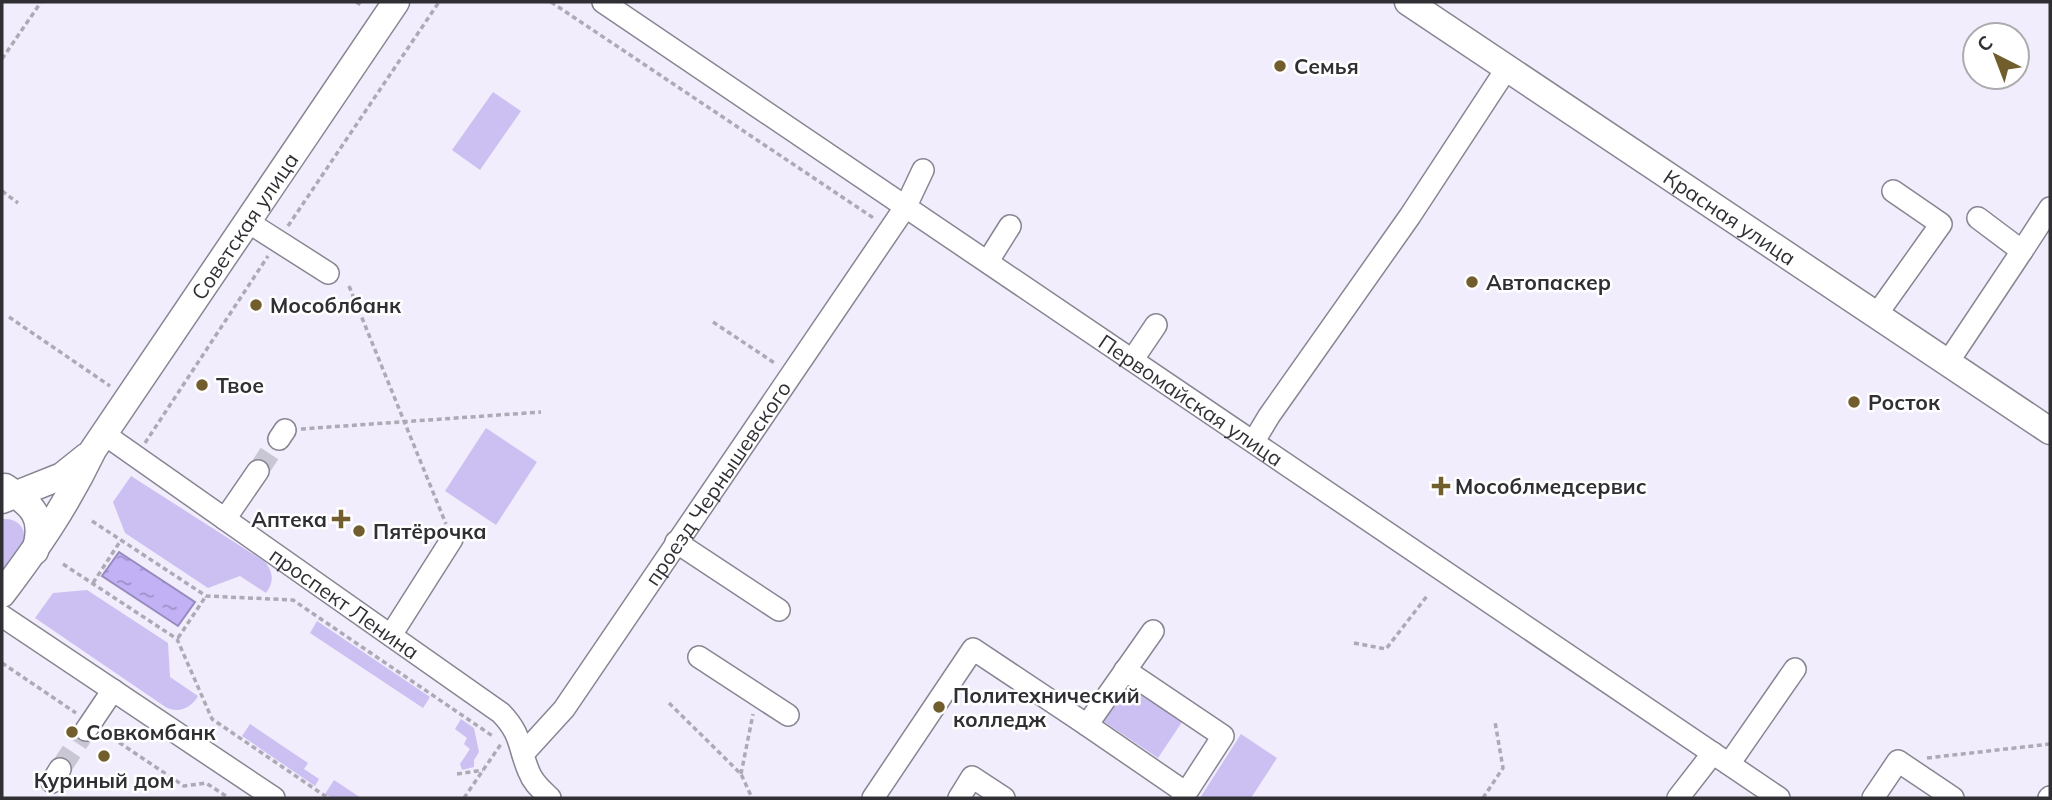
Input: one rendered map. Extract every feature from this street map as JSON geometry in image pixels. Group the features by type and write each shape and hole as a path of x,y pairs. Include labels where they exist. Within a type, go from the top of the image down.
{"main road":[{"name":"Советская улица","path":"5,587 34,553 63,509 99,442 396,2"},
{"name":"Красная улица","path":"1408,2 2050,431"},
{"name":"Советская улица","path":"7,493 62,476 99,442"},
{"path":"7,493 31,506 37,514 40,537 34,553"}],"street":[{"name":"Первомайская улица","path":"603,2 1779,798"},
{"path":"1254,441 1410,216 1507,68"},
{"name":"проезд Чернышевского","path":"523,754 564,709 906,206 923,170"},
{"path":"1877,314 1941,224 1892,191"},
{"path":"1948,362 2050,208"},
{"path":"1978,219 2022,251"},
{"path":"248,222 328,273"},
{"path":"988,261 1010,226"},
{"path":"1133,359 1156,325"},
{"name":"проспект Ленина","path":"99,442 225,519 501,713 515,728 535,783 550,798"},
{"path":"225,519 258,471"},
{"path":"391,635 452,539"},
{"path":"676,542 779,610"},
{"path":"2,616 274,798"},
{"path":"1087,725 1153,631"},
{"path":"873,798 973,649 1087,725 1184,795 1223,736 1125,670"},
{"path":"699,657 788,715"},
{"path":"1678,798 1721,759 1796,669"},
{"path":"88,727 113,690"},
{"path":"1872,798 1898,761 1953,798"},
{"path":"958,798 972,777 1004,798"}],"path":[{"path":"2,59 41,2"},
{"path":"356,2 363,6"},
{"path":"156,426 439,2"},
{"path":"551,2 875,219"},
{"path":"2,191 18,203"},
{"path":"349,286 452,539"},
{"path":"9,317 110,386"},
{"path":"713,322 778,365"},
{"path":"282,435 404,421 541,412"},
{"path":"92,521 206,596 293,600 502,742 464,798"},
{"path":"93,583 121,540"},
{"path":"63,564 177,639 212,719 328,798"},
{"path":"177,639 206,596"},
{"path":"1354,643 1386,649 1427,596"},
{"path":"2,663 88,727 184,786 206,783 229,798"},
{"path":"741,774 757,695"},
{"path":"669,703 741,774 752,798"},
{"path":"1483,798 1503,768 1495,722"},
{"path":"1898,761 2050,744"},
{"path":"457,774 483,770"}],"shaded area":[{"path":"493,92 521,111 480,170 452,150"},
{"path":"486,428 537,462 496,525 445,491"},
{"path":"131,476 264,561 272,577 266,593 240,576 208,588 125,533 113,502"},
{"path":"2,519 19,524 24,531 25,541 2,571"},
{"path":"87,590 168,643 170,677 198,696 192,704 181,710 167,708 35,618 53,593"},
{"path":"317,621 430,697 423,708 310,633"},
{"path":"1125,681 1184,719 1158,758 1100,719"},
{"path":"461,719 474,728 479,752 474,760 474,767 462,770 460,764 470,749 464,744 467,738 455,729"},
{"path":"250,724 308,763 304,769 319,779 315,786 242,736"},
{"path":"1241,734 1277,758 1251,798 1200,798"},
{"path":"334,780 361,798 332,798 325,794"}],"water":[{"path":"119,552 195,602 178,626 102,576"}],"tunnel":[{"path":"258,471 279,439"},
{"path":"60,769 86,730"}],"place":[{"name":"Семья","path":"1280,66"},
{"name":"Автопаскер","path":"1472,282"},
{"name":"Мособлбанк","path":"256,305"},
{"name":"Твое","path":"202,385"},
{"name":"Росток","path":"1854,402"},
{"name":"Мособлмедсервис","path":"1441,486"},
{"name":"Аптека","path":"341,519"},
{"name":"Пятёрочка","path":"359,531"},
{"name":"Политехнический колледж","path":"939,707"},
{"name":"Совкомбанк","path":"72,732"},
{"name":"Куриный дом","path":"104,756"}]}
